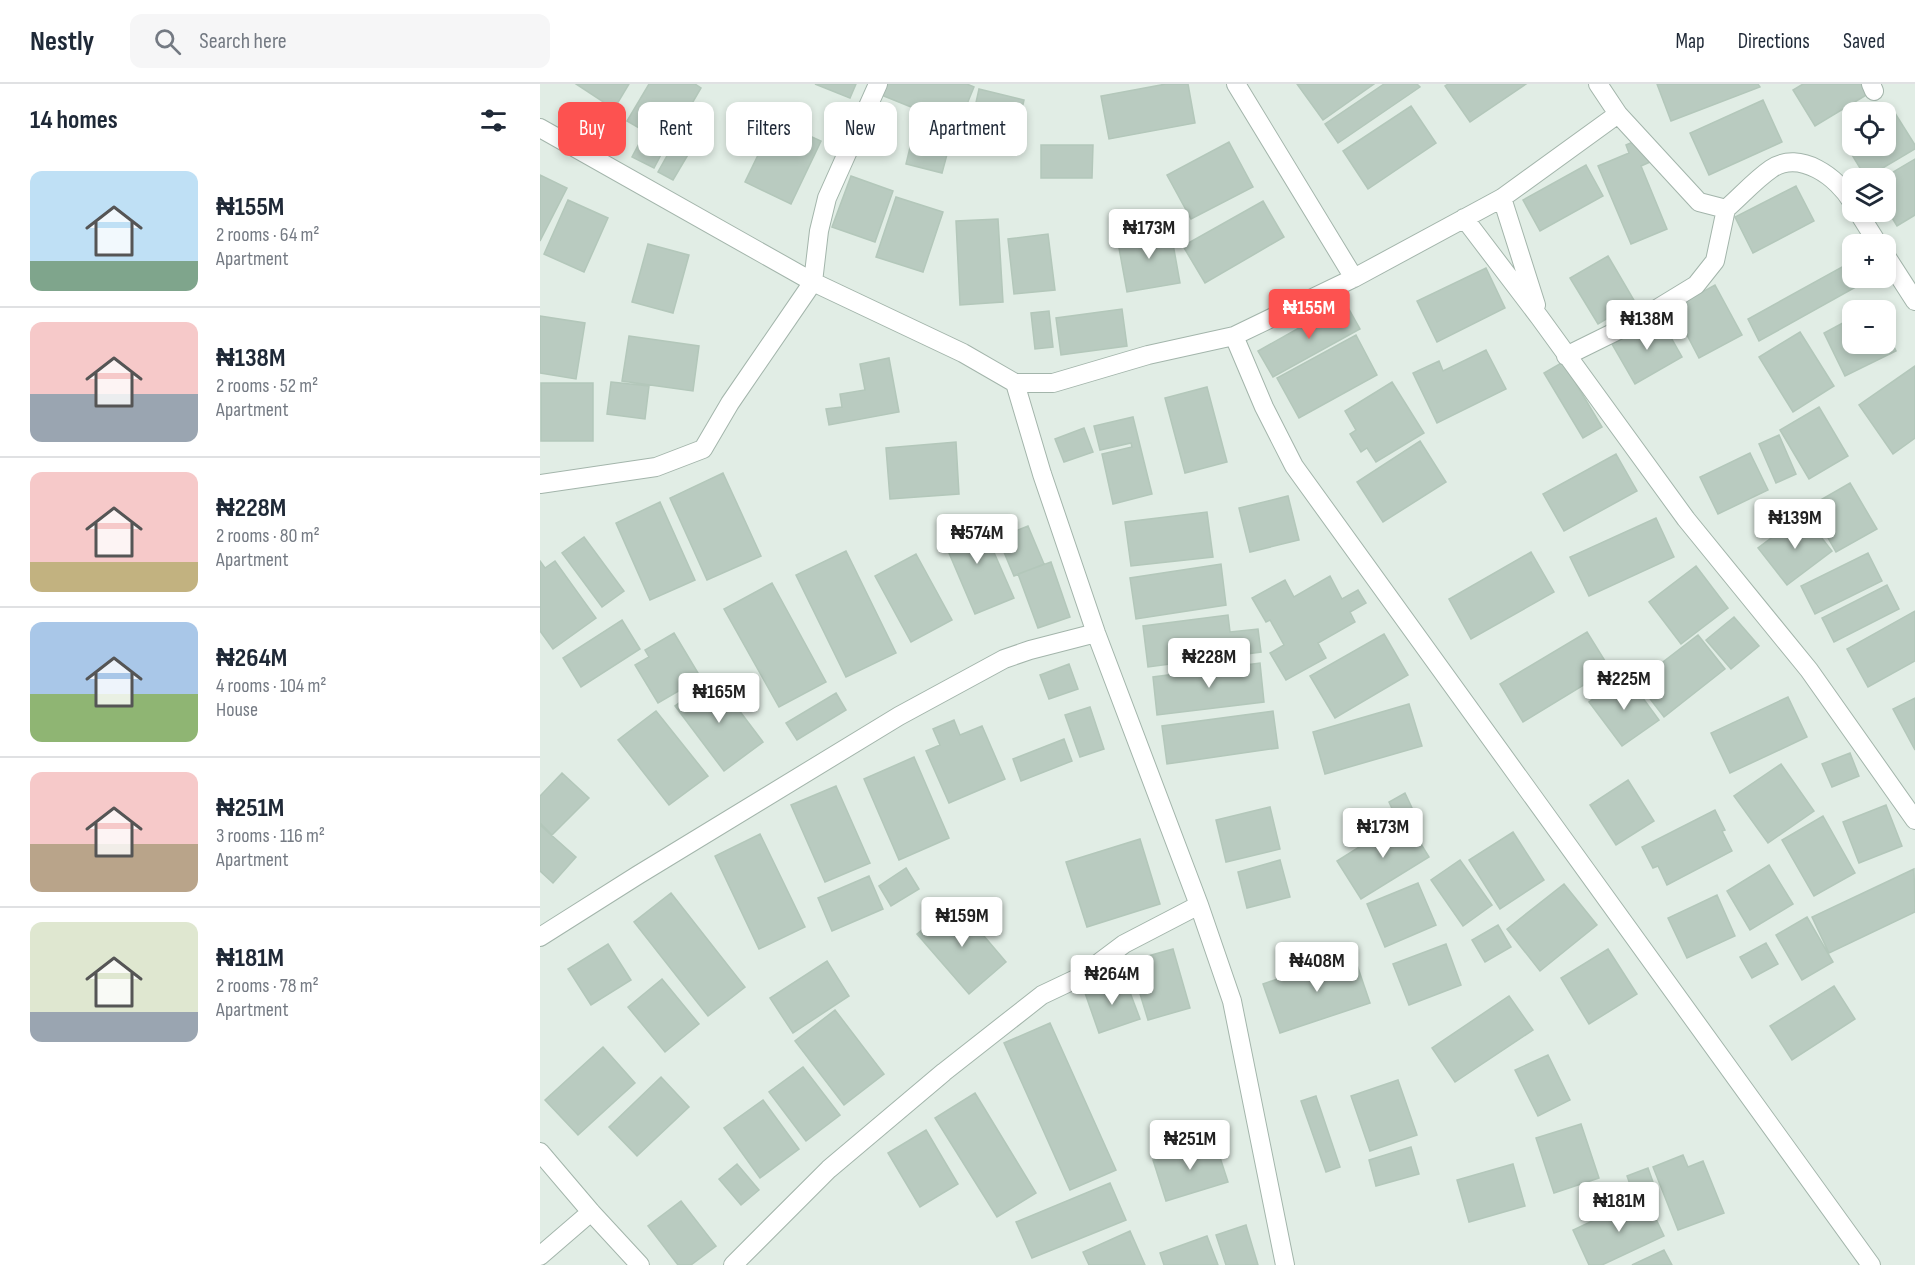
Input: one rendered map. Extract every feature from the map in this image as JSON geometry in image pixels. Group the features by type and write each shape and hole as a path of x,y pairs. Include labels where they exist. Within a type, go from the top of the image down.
{"street":[{"path":"540,484 656,467 703,449 730,403 813,282 819,231 827,198 878,84"},
{"path":"1236,84 1354,278"},
{"path":"1598,84 1618,114 1699,202 1726,209"},
{"path":"540,128 813,282 963,353 1015,383 1053,383 1148,355 1234,336 1354,278 1502,198 1618,114"},
{"path":"1566,356 1637,321 1696,285 1715,261 1726,209 1773,167 1798,162 1821,170 1842,189"},
{"path":"1502,198 1540,318"},
{"path":"1464,218 1540,318 1686,519 1809,669 1915,820"},
{"path":"1896,272 1915,301"},
{"path":"1234,336 1264,407 1294,466 1871,1265"},
{"path":"1015,383 1042,474 1096,633 1199,905 1232,1001 1285,1265"},
{"path":"540,937 658,862 899,716 1004,659 1096,633"},
{"path":"733,1265 829,1169 944,1072 1042,995 1080,977 1124,944 1199,905"},
{"path":"540,1152 640,1265"},
{"path":"540,1256 591,1212"}],"building":[{"path":"576,84 629,84 618,102 603,102"},
{"path":"649,84 695,84 701,88 693,102 638,102"},
{"path":"815,84 856,84 850,98"},
{"path":"883,84 967,84 974,87 968,102 909,102 909,106 879,94"},
{"path":"1166,84 1188,84 1195,123 1109,139 1101,96"},
{"path":"1297,84 1374,84 1323,120"},
{"path":"1384,84 1417,84 1420,87 1338,143 1325,124"},
{"path":"1448,84 1526,84 1470,122 1445,86"},
{"path":"1657,84 1758,84 1760,87 1671,121"},
{"path":"1803,84 1861,84 1868,94 1855,102 1842,102 1842,110 1815,126 1793,90"},
{"path":"979,89 1024,100 1024,102 976,102"},
{"path":"1763,100 1782,142 1709,175 1690,133"},
{"path":"638,102 638,127 627,121"},
{"path":"1411,106 1436,143 1368,189 1343,151"},
{"path":"1896,115 1915,145 1915,149 1883,168 1860,168 1853,156 1896,156"},
{"path":"812,137 821,141 791,204 745,182 758,156 812,156"},
{"path":"1640,139 1650,162 1641,166 1667,229 1631,244 1598,166 1629,153 1626,145"},
{"path":"1229,142 1253,187 1191,219 1167,175"},
{"path":"1041,145 1093,145 1092,178 1041,178"},
{"path":"638,146 638,156 660,156 654,168 632,157"},
{"path":"909,152 909,156 947,156 942,173 906,164"},
{"path":"667,156 687,156 673,180 658,172"},
{"path":"1915,159 1915,215 1897,226 1895,222 1896,170"},
{"path":"1586,165 1603,196 1540,231 1523,200"},
{"path":"540,175 567,188 540,241"},
{"path":"851,176 893,191 875,242 832,227"},
{"path":"1796,186 1814,221 1753,253 1735,217"},
{"path":"896,197 943,212 923,272 876,257"},
{"path":"568,200 608,218 584,272 544,254"},
{"path":"1263,201 1284,237 1205,283 1183,246"},
{"path":"998,219 1003,302 960,305 956,221"},
{"path":"1170,227 1180,283 1127,292 1117,237"},
{"path":"1048,234 1055,290 1014,294 1008,239"},
{"path":"648,244 689,255 673,313 632,302"},
{"path":"1608,256 1635,302 1598,324 1570,278"},
{"path":"1842,267 1842,288 1854,288 1759,341 1748,319"},
{"path":"1486,268 1505,308 1437,342 1417,301"},
{"path":"1715,285 1742,335 1699,358 1673,308"},
{"path":"1345,302 1360,329 1273,377 1258,351"},
{"path":"1122,309 1127,346 1061,355 1056,318"},
{"path":"1049,311 1053,347 1035,349 1031,313"},
{"path":"540,316 585,323 576,379 540,373"},
{"path":"1660,318 1682,357 1635,384 1612,344"},
{"path":"1842,323 1842,354 1890,354 1845,376 1824,333"},
{"path":"1800,332 1834,386 1793,412 1759,357"},
{"path":"1356,335 1377,375 1299,418 1277,378"},
{"path":"629,336 699,346 693,391 622,381"},
{"path":"1486,350 1506,389 1437,423 1413,373 1439,361 1443,371"},
{"path":"889,358 899,412 829,425 826,409 842,407 840,394 865,390 860,364"},
{"path":"1563,362 1602,427 1583,438 1544,373"},
{"path":"1915,366 1915,438 1893,454 1859,405"},
{"path":"611,382 649,386 645,419 607,414"},
{"path":"1392,382 1424,433 1376,462 1367,448 1361,452 1350,434 1356,430 1345,411"},
{"path":"541,383 593,383 593,441 541,441"},
{"path":"1207,387 1227,462 1185,473 1165,398"},
{"path":"1819,407 1848,456 1809,479 1780,430"},
{"path":"1133,417 1152,494 1113,504 1102,454 1132,447 1131,443 1100,450 1094,426"},
{"path":"1084,428 1093,452 1064,462 1055,439"},
{"path":"1779,435 1796,474 1776,483 1759,444"},
{"path":"1420,441 1446,482 1383,522 1357,482"},
{"path":"956,442 959,494 890,499 886,448"},
{"path":"1750,453 1768,490 1718,514 1700,477"},
{"path":"1616,454 1637,491 1564,531 1543,494"},
{"path":"723,473 761,556 707,580 670,498"},
{"path":"1850,483 1877,529 1836,552 1810,506"},
{"path":"1288,496 1299,540 1250,552 1239,508"},
{"path":"660,502 695,580 650,600 616,523"},
{"path":"1207,512 1213,557 1131,566 1125,522"},
{"path":"1803,514 1832,551 1787,585 1758,548"},
{"path":"978,516 1014,598 975,614 940,532"},
{"path":"1656,518 1674,557 1589,596 1570,557"},
{"path":"1028,526 1044,564 1014,576 998,538"},
{"path":"584,537 624,591 602,607 562,553"},
{"path":"846,551 896,653 846,677 796,575"},
{"path":"1531,552 1554,592 1471,639 1449,599"},
{"path":"1868,553 1882,581 1815,614 1801,586"},
{"path":"916,554 952,620 911,642 875,576"},
{"path":"540,561 545,568 555,561 596,618 553,649 540,631"},
{"path":"1051,562 1070,617 1038,628 1018,574"},
{"path":"1221,564 1226,605 1136,619 1130,578"},
{"path":"1696,566 1728,608 1681,644 1649,602"},
{"path":"1330,576 1342,599 1358,590 1366,603 1350,612 1355,622 1318,643 1326,658 1286,680 1270,653 1284,645 1270,620 1266,622 1252,598 1285,580 1294,597"},
{"path":"772,583 826,682 779,707 724,609"},
{"path":"1887,585 1899,609 1834,642 1822,618"},
{"path":"1915,611 1915,661 1868,687 1847,649"},
{"path":"1228,615 1230,632 1258,629 1261,652 1148,667 1143,626"},
{"path":"1734,617 1759,646 1731,669 1706,640"},
{"path":"622,620 640,649 581,687 563,658"},
{"path":"1587,632 1610,669 1523,722 1500,684"},
{"path":"674,633 701,678 658,703 635,665 649,657 645,650"},
{"path":"1384,634 1408,675 1335,718 1310,676"},
{"path":"1698,635 1725,669 1664,717 1637,682"},
{"path":"1260,663 1264,702 1157,715 1153,677"},
{"path":"1069,664 1078,689 1049,699 1040,675"},
{"path":"1626,675 1659,720 1622,746 1589,702"},
{"path":"714,677 763,742 724,771 675,706"},
{"path":"836,693 846,710 797,740 786,723"},
{"path":"1788,697 1807,737 1730,773 1711,733"},
{"path":"1915,698 1915,750 1893,709"},
{"path":"1409,704 1422,746 1325,774 1313,732"},
{"path":"1090,707 1104,749 1080,757 1065,715"},
{"path":"656,711 708,776 669,805 618,740"},
{"path":"1273,711 1278,748 1167,764 1162,726"},
{"path":"954,720 960,735 982,726 1005,779 949,803 926,751 940,745 933,729"},
{"path":"1064,739 1072,761 1021,781 1013,759"},
{"path":"1850,753 1859,776 1832,787 1822,764"},
{"path":"914,757 949,838 899,860 864,779"},
{"path":"1781,764 1814,811 1768,843 1734,796"},
{"path":"562,773 589,798 552,835 540,823 540,796"},
{"path":"1628,780 1654,821 1616,845 1590,805"},
{"path":"836,786 870,863 825,882 791,805"},
{"path":"1405,793 1412,808 1396,817 1389,802"},
{"path":"1886,805 1902,846 1859,863 1843,822"},
{"path":"1270,807 1280,849 1226,862 1216,820"},
{"path":"1715,810 1732,851 1667,885 1658,866 1653,868 1642,847"},
{"path":"1823,816 1855,873 1814,896 1782,840"},
{"path":"1405,818 1429,857 1361,899 1337,861"},
{"path":"540,825 576,857 553,883 540,871"},
{"path":"1513,832 1544,880 1500,909 1469,860"},
{"path":"760,834 805,927 759,949 715,856"},
{"path":"1140,839 1160,904 1087,927 1066,862"},
{"path":"1280,860 1290,897 1247,908 1238,872"},
{"path":"1460,860 1492,905 1463,926 1431,880"},
{"path":"1769,865 1793,904 1750,930 1727,891"},
{"path":"906,868 919,889 891,906 879,886"},
{"path":"1914,869 1915,912 1829,953 1812,917"},
{"path":"869,876 883,909 832,931 818,898"},
{"path":"1418,883 1436,925 1385,947 1367,904"},
{"path":"1564,884 1597,925 1540,971 1507,929"},
{"path":"671,893 745,987 708,1016 634,922"},
{"path":"1717,895 1735,936 1687,958 1668,918"},
{"path":"955,902 1006,962 969,994 917,934"},
{"path":"1807,917 1833,962 1802,980 1776,935"},
{"path":"1498,925 1511,947 1485,962 1472,940"},
{"path":"1766,943 1778,964 1752,978 1740,957"},
{"path":"608,944 631,980 591,1005 568,969"},
{"path":"1446,944 1461,985 1409,1005 1393,964"},
{"path":"1173,949 1190,1008 1148,1020 1130,961"},
{"path":"1608,949 1637,994 1589,1024 1561,978"},
{"path":"1353,953 1370,1003 1280,1033 1263,984"},
{"path":"827,961 849,996 793,1033 770,998"},
{"path":"662,979 699,1024 665,1052 628,1007"},
{"path":"1125,979 1140,1019 1099,1033 1085,993"},
{"path":"1834,986 1855,1019 1792,1060 1770,1026"},
{"path":"1509,996 1533,1030 1455,1082 1432,1048"},
{"path":"835,1010 884,1074 844,1105 795,1041"},
{"path":"1050,1023 1116,1170 1070,1190 1004,1043"},
{"path":"603,1047 635,1083 578,1135 545,1100"},
{"path":"1548,1055 1570,1100 1538,1116 1515,1070"},
{"path":"803,1067 840,1115 806,1141 769,1092"},
{"path":"661,1077 689,1107 637,1156 609,1127"},
{"path":"1398,1080 1417,1135 1370,1151 1351,1096"},
{"path":"975,1093 1036,1193 997,1217 935,1118"},
{"path":"1316,1096 1340,1167 1326,1172 1301,1101"},
{"path":"763,1100 799,1149 760,1178 724,1128"},
{"path":"1581,1124 1599,1178 1554,1193 1536,1138"},
{"path":"926,1130 958,1184 920,1207 888,1153"},
{"path":"1215,1142 1228,1182 1166,1201 1153,1160"},
{"path":"1411,1147 1419,1174 1376,1186 1369,1160"},
{"path":"1683,1155 1688,1167 1703,1161 1724,1213 1678,1230 1653,1167"},
{"path":"737,1164 759,1190 741,1205 719,1179"},
{"path":"1513,1164 1525,1206 1469,1222 1457,1180"},
{"path":"1648,1168 1653,1182 1632,1190 1627,1176"},
{"path":"1110,1183 1126,1220 1032,1258 1016,1222"},
{"path":"1645,1196 1664,1236 1602,1265 1589,1265 1573,1230"},
{"path":"681,1201 716,1246 691,1265 678,1265 648,1226"},
{"path":"1246,1225 1258,1265 1226,1265 1216,1235"},
{"path":"1130,1231 1145,1265 1089,1265 1083,1252"},
{"path":"1207,1236 1218,1265 1164,1265 1160,1253"},
{"path":"1664,1250 1672,1265 1632,1265"}]}
